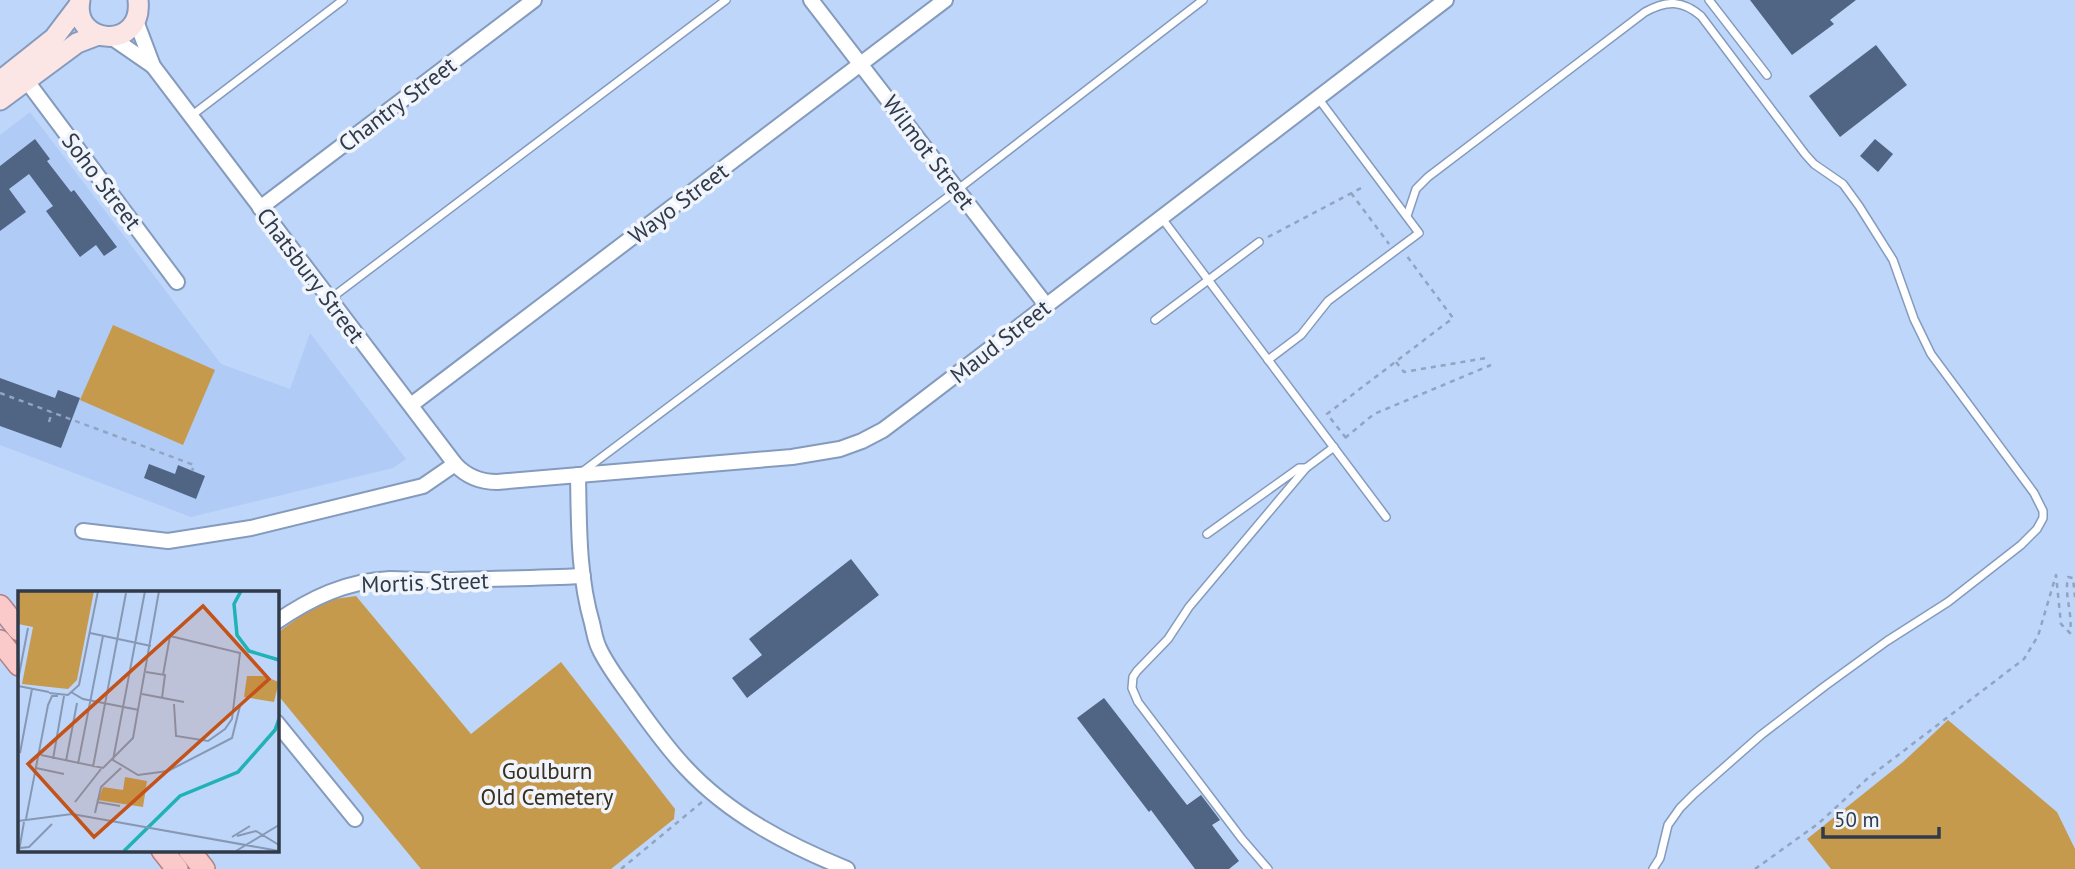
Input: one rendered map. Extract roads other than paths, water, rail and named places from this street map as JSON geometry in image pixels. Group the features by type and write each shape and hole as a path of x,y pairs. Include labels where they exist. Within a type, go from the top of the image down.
{"main road":[{"path":"80,3 80,16 85,25 105,36"},
{"path":"0,81 54,38 80,3"},
{"path":"0,100 77,43 121,35 130,29 138,6"},
{"path":"0,606 18,629"},
{"path":"164,852 177,869"},
{"path":"191,852 204,869"}],"street":[{"name":"Chantry Street","path":"260,208 534,0"},
{"name":"Wilmot Street","path":"811,0 1046,305"},
{"name":"Wayo Street","path":"411,405 945,0"},
{"name":"Maud Street","path":"475,479 496,482 767,460 826,452 873,436 1446,0"},
{"name":"Chatsbury Street","path":"138,6 153,66"},
{"name":"Chatsbury Street","path":"105,36 153,66 455,464 475,479"},
{"name":"Soho Street","path":"26,80 177,282"},
{"path":"83,531 168,541 251,528 423,486 455,464"},
{"path":"578,475 583,576 589,612 598,647 619,681 686,769 723,802 767,832 847,869"},
{"name":"Mortis Street","path":"278,621 318,596 361,582 391,579 583,576"},
{"path":"278,724 355,819"}],"lane":[{"path":"191,117 343,0"},
{"path":"330,300 726,0"},
{"path":"578,475 957,190 1203,0"},
{"path":"1407,216 1416,189 1428,177 1645,12 1669,0 1687,4 1701,16 1809,159 1839,180 1853,197 1897,269 1914,319 1931,354 2035,494 2043,511 2041,523 2014,551 1948,602 1859,661 1774,724 1686,801 1668,825 1660,858 1653,869"},
{"path":"1709,0 1767,75"},
{"path":"1268,360 1305,330 1328,301 1419,233 1317,98"},
{"path":"1161,216 1386,517"},
{"path":"1154,320 1259,242"},
{"path":"1268,869 1138,702 1131,682 1136,671 1168,639 1189,607 1306,468 1334,447"},
{"path":"1207,534 1299,468 1306,468"}],"park label":[{"name":"Goulburn Old Cemetery","path":"547,783"}]}
